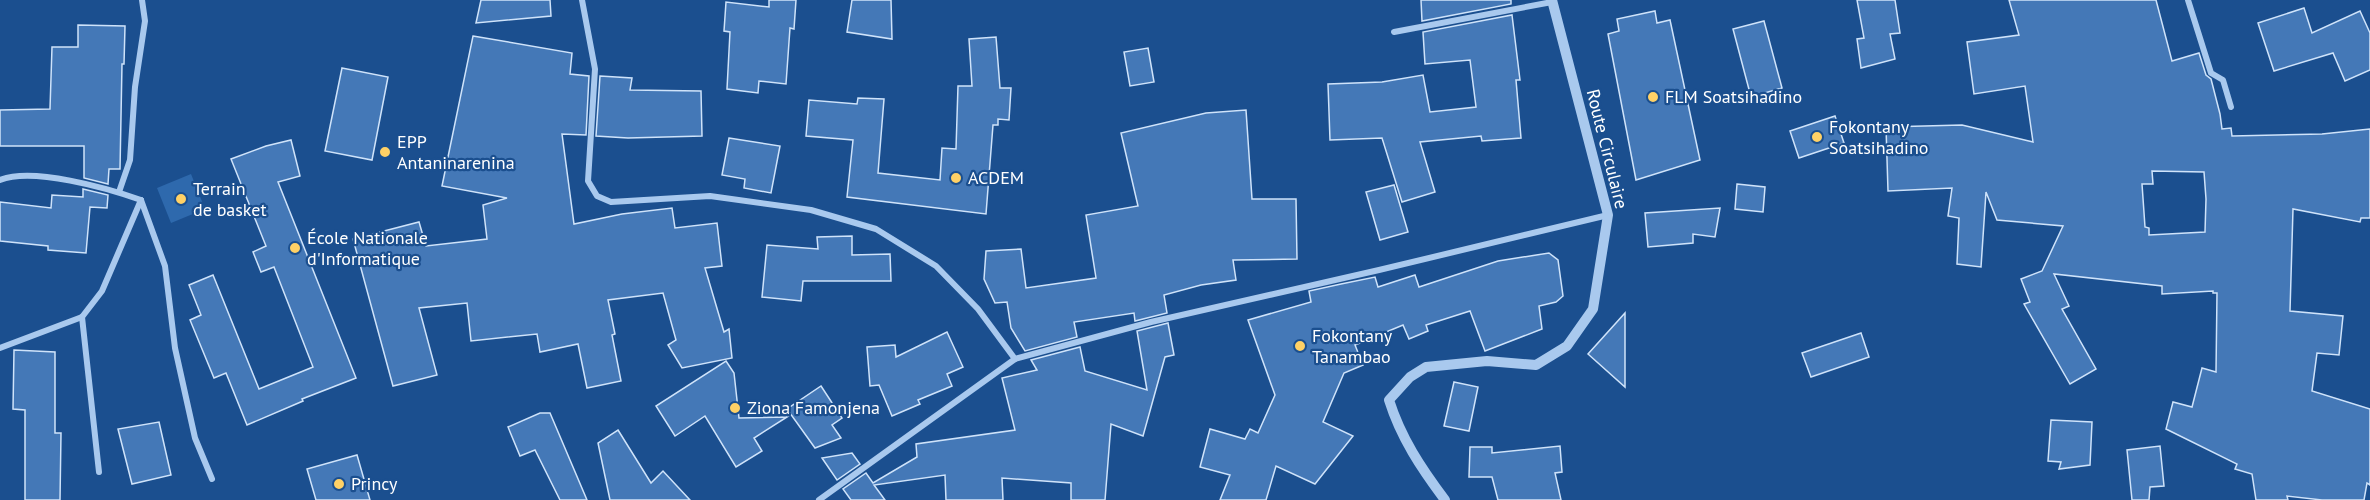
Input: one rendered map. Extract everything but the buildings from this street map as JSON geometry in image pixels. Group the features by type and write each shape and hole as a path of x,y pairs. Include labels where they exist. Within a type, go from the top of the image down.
{"street":[{"path":"119,192 130,160 135,87 145,21 142,0"},
{"path":"582,0 595,69 588,181 597,196 611,202 710,196 811,210 876,230 936,266 978,309 1015,359"},
{"path":"2188,0 2211,73 2223,80 2231,106"},
{"path":"1394,32 1552,1"},
{"name":"Route Circulaire","path":"1445,500 1415,459 1397,426 1389,400 1410,377 1426,367 1487,361 1536,365 1567,346 1593,309 1608,215 1552,1"},
{"path":"0,180 12,175 68,181 119,192 141,200"},
{"path":"0,348 82,317 102,291 141,200"},
{"path":"141,200 165,266 175,348 195,438 212,479"},
{"path":"819,500 1015,359 1151,322 1608,215"},
{"path":"82,317 99,472"}],"shaded area":[{"name":"Terrain de basket","path":"191,174 205,209 171,223 157,188"}],"place":[{"name":"FLM Soatsihadino","path":"1653,97"},
{"name":"Fokontany Soatsihadino","path":"1817,137"},
{"name":"EPP Antaninarenina","path":"385,152"},
{"name":"ACDEM","path":"956,178"},
{"name":"Terrain de basket","path":"181,199"},
{"name":"École Nationale d'Informatique","path":"295,248"},
{"name":"Fokontany Tanambao","path":"1300,346"},
{"name":"Ziona Famonjena","path":"735,408"},
{"name":"Princy","path":"339,484"}]}
